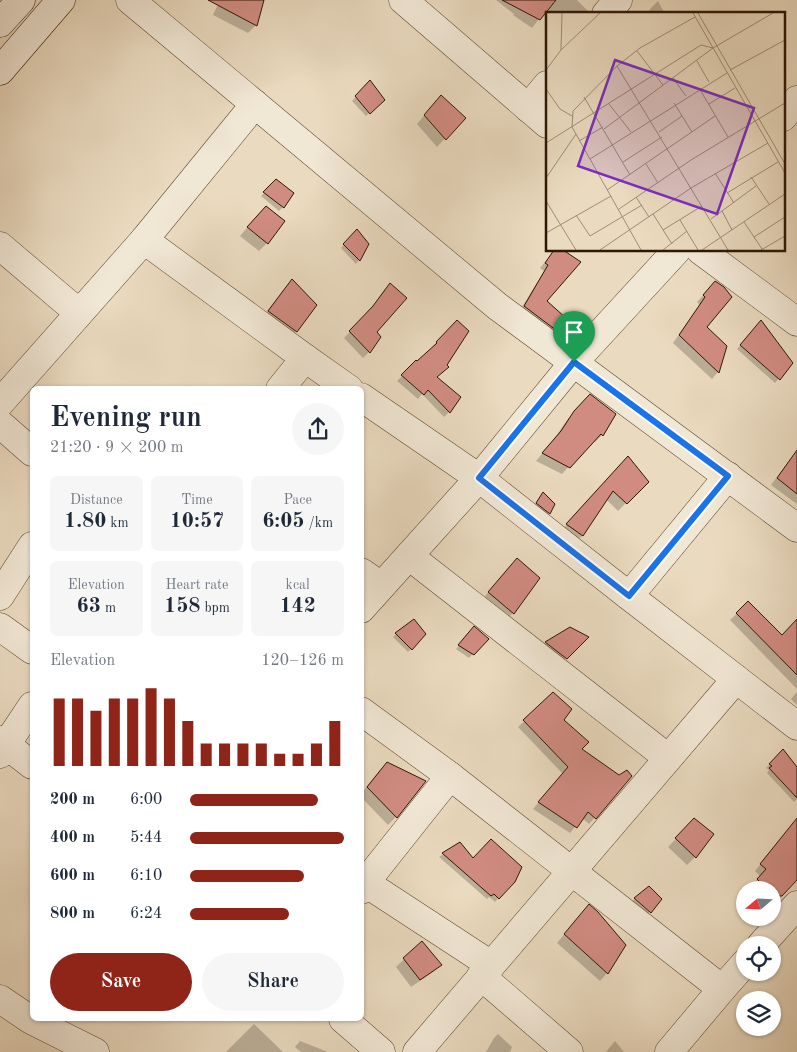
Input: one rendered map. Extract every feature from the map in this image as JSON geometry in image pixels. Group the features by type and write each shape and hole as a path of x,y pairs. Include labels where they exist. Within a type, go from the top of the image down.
{"street":[{"path":"0,23 21,0"},
{"path":"0,70 61,0"},
{"path":"130,0 498,306 797,528"},
{"path":"403,0 537,116 546,88"},
{"path":"608,12 618,0"},
{"path":"784,117 797,100"},
{"path":"0,403 144,240 255,104"},
{"path":"784,119 797,130"},
{"path":"144,240 345,386"},
{"path":"0,246 79,313"},
{"path":"364,600 371,579 409,556 479,478 574,362 676,251"},
{"path":"701,251 797,322"},
{"path":"282,386 305,358"},
{"path":"364,399 479,478 797,726"},
{"path":"0,424 30,450"},
{"path":"629,596 728,476"},
{"path":"0,596 30,549"},
{"path":"409,556 668,758"},
{"path":"0,627 30,649"},
{"path":"417,1052 736,679"},
{"path":"30,709 2,747 30,764"},
{"path":"364,713 450,776 722,989"},
{"path":"364,882 450,776"},
{"path":"364,885 486,970 569,1052"},
{"path":"769,936 797,905"},
{"path":"669,1052 736,973"},
{"path":"0,999 30,1018"},
{"path":"36,1021 95,1052"},
{"path":"345,1021 381,1052"}],"building":[{"path":"208,0 264,0 257,26"},
{"path":"502,0 556,0 540,20"},
{"path":"370,80 385,100 370,114 355,96"},
{"path":"441,95 466,118 446,140 424,115"},
{"path":"276,179 294,193 284,208 263,192"},
{"path":"266,206 285,221 268,244 247,227"},
{"path":"357,229 369,244 360,261 343,244"},
{"path":"553,251 564,251 581,262 547,301 576,327 569,340 524,306 548,265 545,263"},
{"path":"292,279 317,305 297,332 268,311"},
{"path":"715,281 724,287 732,297 707,327 727,346 719,373 679,335 705,297 703,295"},
{"path":"390,283 407,298 377,332 381,337 370,353 349,331 373,306"},
{"path":"457,320 469,331 447,365 449,367 437,377 461,397 450,413 428,390 424,395 401,375 437,343"},
{"path":"761,320 793,363 780,380 740,345"},
{"path":"590,394 616,414 603,436 601,434 570,468 542,453 561,431 574,411"},
{"path":"797,450 797,494 777,478"},
{"path":"628,456 649,482 627,504 613,491 583,536 566,524"},
{"path":"543,492 555,504 550,514 536,503"},
{"path":"517,558 540,578 514,614 488,592"},
{"path":"748,601 782,635 797,619 797,675 736,613"},
{"path":"414,619 426,634 412,650 395,633"},
{"path":"474,626 489,639 474,655 458,645"},
{"path":"570,627 589,637 567,659 545,642"},
{"path":"553,692 572,709 564,720 589,742 582,749 619,775 627,770 632,776 596,819 588,812 577,828 538,802 568,767 523,720"},
{"path":"783,749 797,767 797,798 769,768 772,766 769,764"},
{"path":"387,762 426,781 397,818 367,787"},
{"path":"694,818 714,834 696,858 675,838"},
{"path":"797,818 797,880 781,896 781,881 759,881 757,879 766,869 760,864"},
{"path":"491,839 522,867 515,882 499,899 494,894 491,896 442,853 460,842 473,858"},
{"path":"649,886 662,899 651,913 634,898"},
{"path":"589,904 626,945 608,974 564,934"},
{"path":"422,941 442,965 420,980 403,958"}],"route":[{"path":"574,362 728,476 629,596 479,478 574,362"}]}
